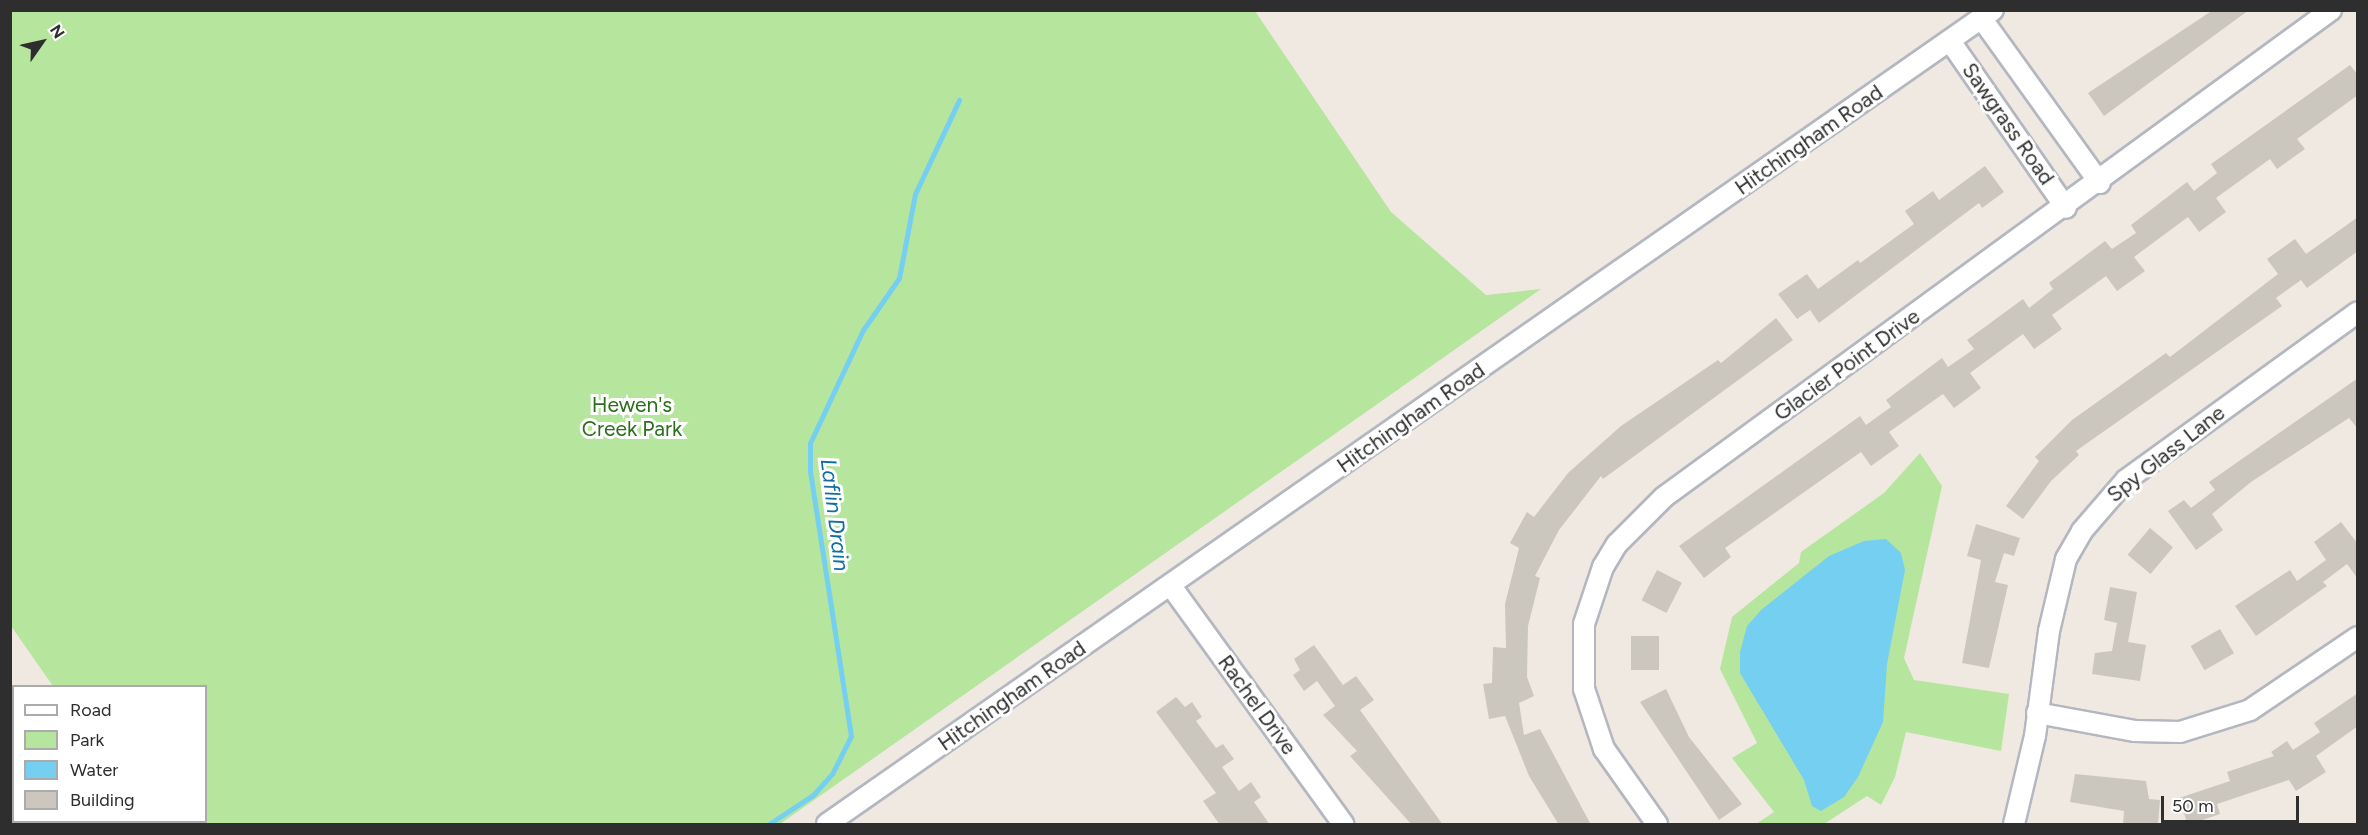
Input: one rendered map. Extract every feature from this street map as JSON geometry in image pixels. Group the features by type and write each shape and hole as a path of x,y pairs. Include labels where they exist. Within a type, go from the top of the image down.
{"street":[{"name":"Glacier Point Drive","path":"1657,825 1604,749 1584,689 1584,624 1603,567 1617,544 1664,497 2066,208 2331,10"},
{"name":"Sawgrass Road","path":"1988,15 2100,183"},
{"name":"Hitchingham Road","path":"827,825 1988,15"},
{"name":"Sawgrass Road","path":"1950,41 2066,208"},
{"name":"Spy Glass Lane","path":"2014,825 2066,559 2096,511 2126,480 2358,312"},
{"name":"Rachel Drive","path":"1171,586 1343,825"},
{"path":"2037,713 2135,732 2180,732 2250,710 2358,637"}],"green space":[{"name":"Hewen's Creek Park","path":"10,11 1255,11 1391,212 1486,295 1541,289 780,824 150,824 207,823 207,685 52,685 11,626"},
{"path":"1920,453 1942,486 1904,658 1914,680 2009,694 2001,751 1906,732 1895,777 1881,805 1867,796 1824,824 1756,824 1774,812 1732,758 1757,743 1720,669 1732,617 1799,563 1801,552 1884,493"}],"water":[{"path":"1886,539 1901,553 1905,570 1887,664 1883,722 1858,777 1844,797 1821,811 1812,806 1804,780 1740,673 1740,652 1747,626 1761,610 1829,556 1864,541"}],"building":[{"path":"2213,10 2249,10 2104,116 2088,93"},
{"path":"2350,65 2358,75 2358,95 2297,139 2305,149 2277,169 2270,159 2216,198 2226,212 2199,232 2188,217 2134,257 2145,271 2117,291 2106,276 2052,315 2062,329 2034,349 2023,334 1970,373 1981,388 1954,408 1943,394 1889,432 1899,446 1871,466 1861,452 1725,548 1731,557 1704,578 1679,546 1860,416 1866,425 1891,407 1886,400 1942,358 1948,367 1974,349 1967,340 2023,299 2029,308 2053,289 2049,283 2105,241 2112,249 2136,233 2131,225 2187,182 2194,191 2217,173 2211,164"},
{"path":"1985,166 2004,192 1982,208 1979,203 1819,323 1810,310 1797,319 1778,294 1807,274 1818,289 1858,260 1860,263 1914,224 1905,211 1933,191 1939,200"},
{"path":"2358,217 2358,251 2307,288 2301,280 2276,298 2282,306 2076,451 2079,455 2051,481 2023,519 2006,506 2039,461 2035,457 2072,420 2166,353 2170,357 2278,274 2267,259 2295,239 2306,254"},
{"path":"1776,318 1793,340 1603,479 1601,476 1559,530 1535,576 1540,578 1528,626 1527,677 1534,696 1519,703 1524,735 1540,729 1591,825 1559,825 1529,776 1505,716 1489,719 1483,684 1492,683 1493,647 1506,648 1505,604 1519,548 1510,543 1527,512 1534,517 1568,473 1621,426 1718,360 1721,363"},
{"path":"2358,378 2358,429 2349,418 2251,482 2212,514 2223,530 2196,550 2168,511 2184,500 2191,508 2215,490 2209,482"},
{"path":"2341,522 2358,544 2358,579 2347,564 2323,582 2327,586 2256,636 2235,606 2290,570 2297,581 2326,560 2314,542"},
{"path":"1976,524 2020,538 2014,556 2004,553 1995,582 2008,585 1989,668 1962,663 1981,560 1967,556"},
{"path":"2150,528 2173,547 2150,574 2128,555"},
{"path":"1657,570 1682,583 1667,613 1642,600"},
{"path":"2110,587 2137,592 2128,642 2146,645 2140,681 2092,674 2095,653 2112,651 2117,623 2104,620"},
{"path":"2220,629 2234,653 2205,670 2191,646"},
{"path":"1631,636 1659,636 1659,670 1631,670"},
{"path":"1314,645 1343,685 1356,676 1374,700 1360,710 1443,825 1412,825 1350,756 1357,751 1323,715 1335,706 1317,681 1304,691 1293,675 1300,670 1294,659"},
{"path":"1666,689 1689,737 1742,804 1719,820 1640,702"},
{"path":"2358,693 2358,726 2316,756 2326,772 2296,791 2289,780 2217,804 2220,814 2188,825 2179,798 2230,781 2227,772 2274,756 2271,752 2287,741 2293,750 2320,732 2314,723"},
{"path":"1176,697 1185,707 1192,702 1202,717 1196,721 1216,748 1223,744 1234,759 1222,767 1239,791 1251,782 1261,797 1254,802 1270,825 1220,825 1203,801 1216,793 1156,712"},
{"path":"2075,774 2146,781 2149,799 2160,800 2158,825 2123,825 2124,811 2070,802"}],"waterway":[{"name":"Laflin Drain","path":"769,824 813,795 832,774 851,736 810,470 810,443 863,330 899,278 915,194 959,100"}]}
